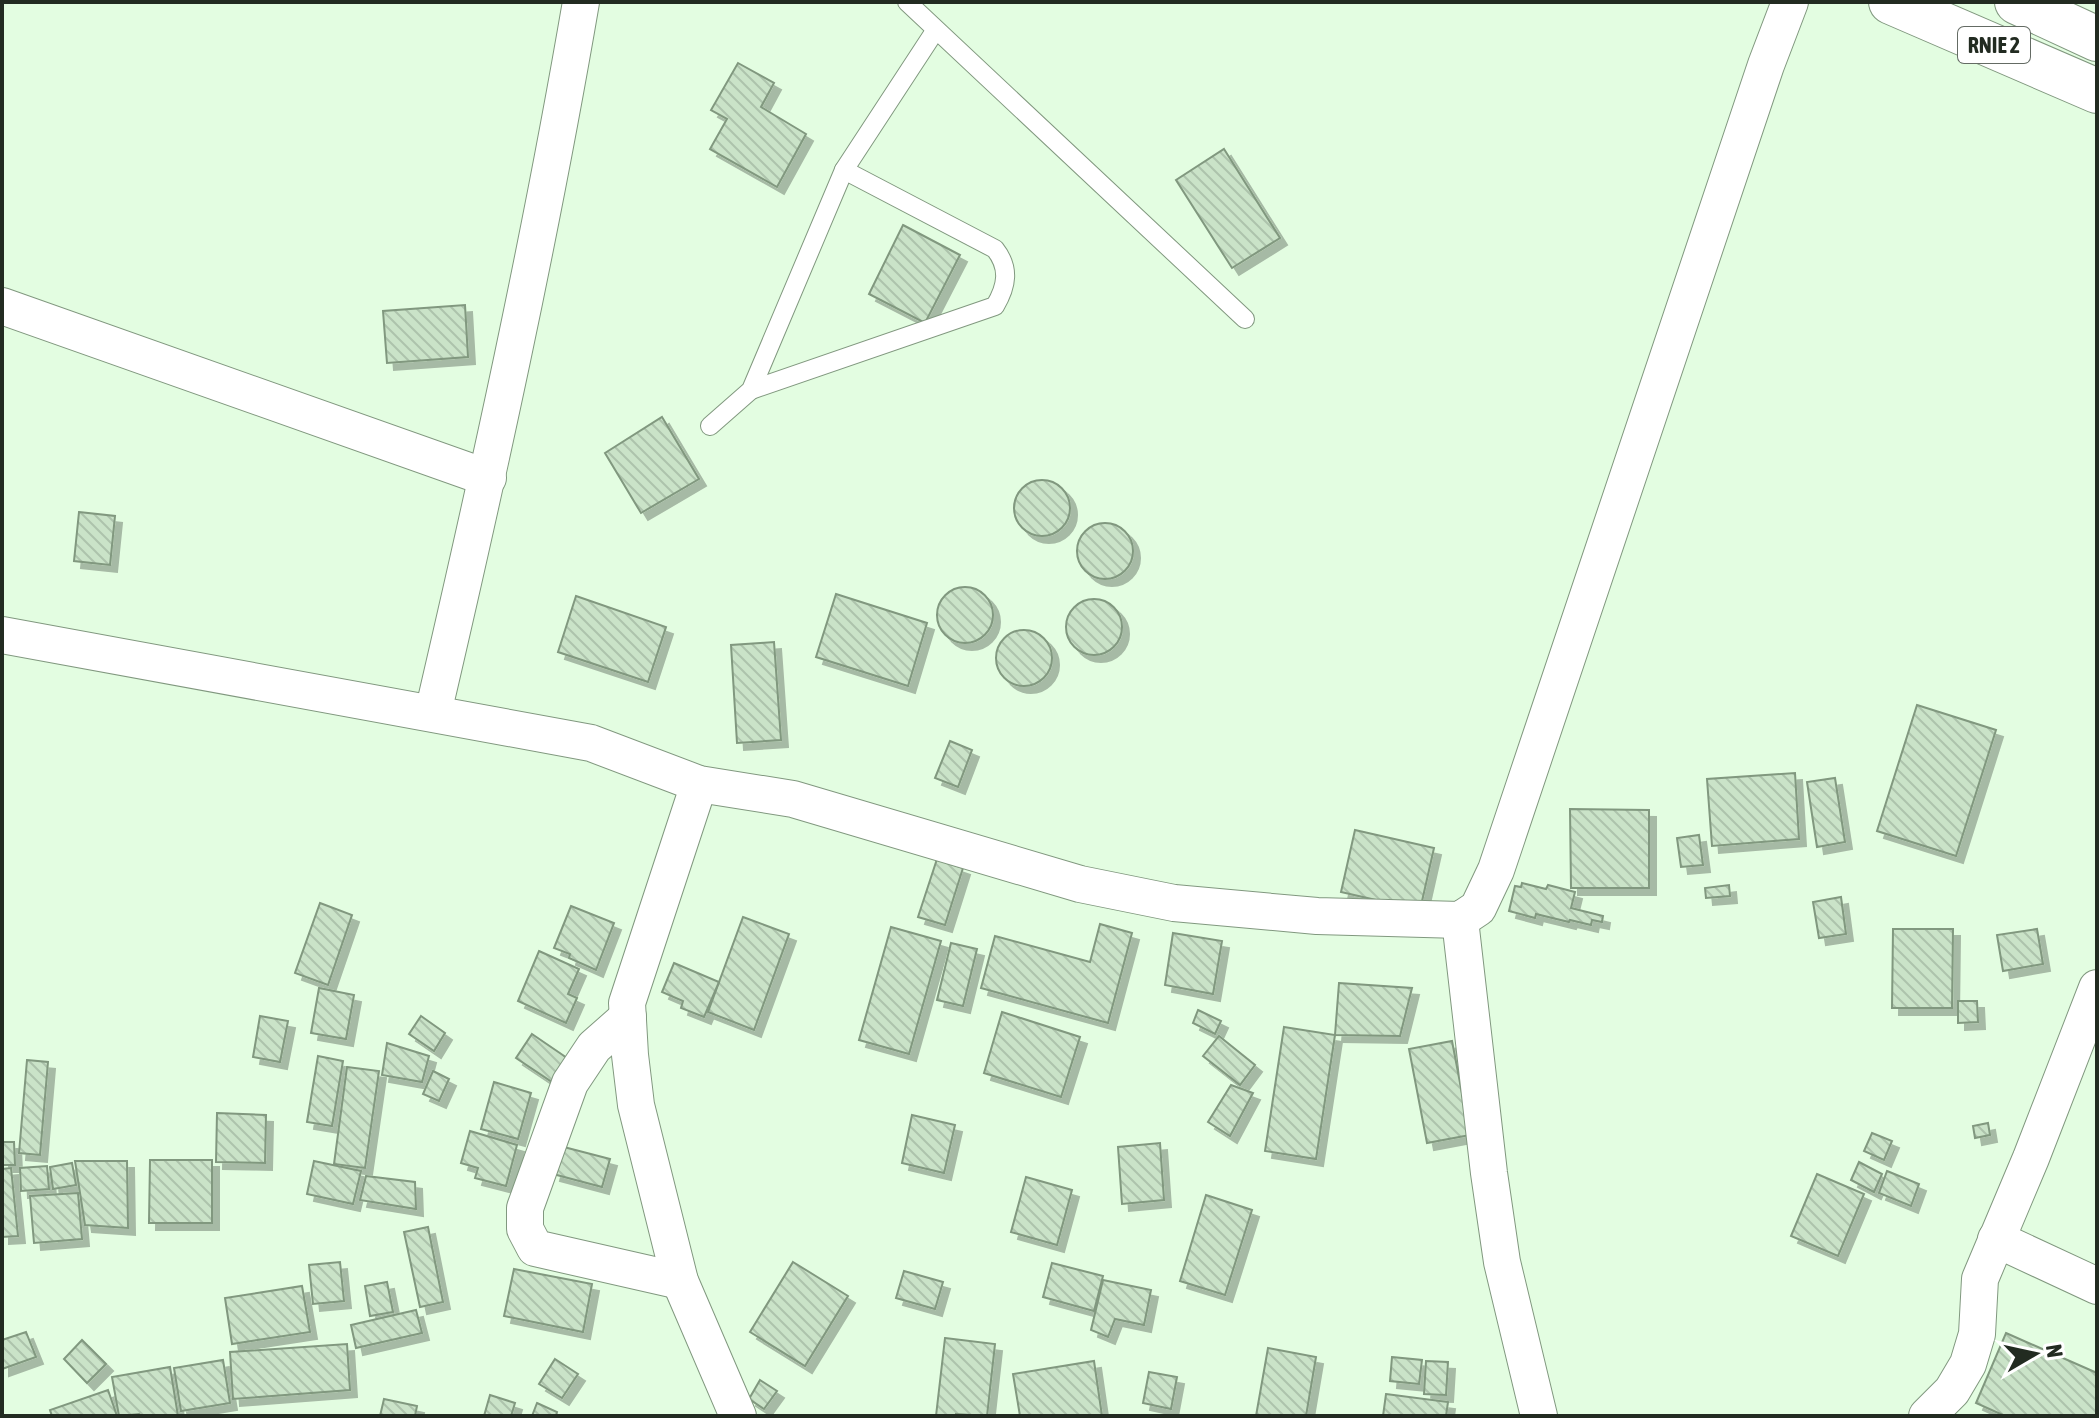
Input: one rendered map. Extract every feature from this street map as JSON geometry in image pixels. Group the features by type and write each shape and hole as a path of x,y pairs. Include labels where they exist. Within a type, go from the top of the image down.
{"highway":[{"name":"RNIE 2","path":"1891,2 2097,91"},
{"name":"RNIE 2","path":"2017,2 2097,39"}],"street":[{"path":"433,713 488,478 581,2"},
{"path":"2,635 591,743 699,784 793,799 1080,884 1174,903 1317,916 1460,920 1478,908 1496,870 1766,65 1790,2"},
{"path":"2,306 488,478"},
{"path":"699,784 627,1003 636,1105 680,1281 738,1416"},
{"path":"1460,920 1502,1262 1539,1416"},
{"path":"1927,1416 1952,1391 1968,1364 1977,1334 1980,1279 2097,988"},
{"path":"628,1017 594,1047 570,1083 525,1208 525,1229 535,1248 680,1281"},
{"path":"1996,1239 2097,1286"}],"lane":[{"path":"907,2 1245,319"},
{"path":"751,390 844,170 935,31"},
{"path":"710,426 751,390 995,306 1004,292 1006,275 1003,260 995,249 844,170"}],"building":[{"path":"738,63 774,83 761,107 806,134 777,187 710,149 727,119 711,110"},
{"path":"1224,149 1280,238 1232,268 1176,180"},
{"path":"903,225 960,255 925,323 869,294"},
{"path":"465,305 468,357 387,363 383,311"},
{"path":"662,417 699,479 641,513 605,453"},
{"path":"1042,480 1062,488 1070,508 1062,528 1042,536 1022,528 1014,508 1022,488"},
{"path":"79,512 115,516 110,565 74,561"},
{"path":"1105,523 1125,531 1133,551 1125,571 1105,579 1085,571 1077,551 1085,531"},
{"path":"965,587 985,595 993,615 985,635 965,643 945,635 937,615 945,595"},
{"path":"836,594 927,623 908,686 816,657"},
{"path":"576,596 666,627 648,682 558,652"},
{"path":"1094,599 1114,607 1122,627 1114,647 1094,655 1074,647 1066,627 1074,607"},
{"path":"1024,630 1044,638 1052,658 1044,678 1024,686 1004,678 996,658 1004,638"},
{"path":"774,642 781,740 737,743 731,645"},
{"path":"1917,705 1996,730 1956,856 1877,831"},
{"path":"950,741 972,750 958,787 935,778"},
{"path":"1795,773 1799,839 1712,846 1707,779"},
{"path":"1835,778 1845,842 1817,847 1807,782"},
{"path":"1570,809 1649,810 1649,888 1571,888"},
{"path":"1355,830 1434,848 1420,910 1341,892"},
{"path":"1699,835 1703,865 1681,867 1677,838"},
{"path":"937,859 963,868 945,925 918,917"},
{"path":"1522,883 1575,892 1571,908 1603,916 1602,922 1592,920 1591,925 1536,914 1535,918 1509,911 1515,886 1521,887"},
{"path":"1729,885 1730,896 1706,898 1705,888"},
{"path":"1841,897 1846,934 1819,938 1813,902"},
{"path":"320,903 352,915 328,985 295,973"},
{"path":"571,906 614,923 596,970 554,948"},
{"path":"743,917 789,934 754,1030 708,1012"},
{"path":"1100,924 1132,933 1108,1023 981,988 995,936 1090,962"},
{"path":"891,927 941,941 909,1054 859,1040"},
{"path":"1893,929 1953,929 1952,1008 1892,1008"},
{"path":"2037,929 2043,964 2003,971 1997,935"},
{"path":"1173,933 1222,941 1213,994 1165,985"},
{"path":"951,943 977,949 963,1006 937,1000"},
{"path":"539,951 579,969 568,994 577,998 566,1023 518,1001"},
{"path":"674,963 719,982 704,1017 681,1008 683,1001 662,992"},
{"path":"1339,983 1412,988 1400,1036 1335,1035"},
{"path":"319,988 354,995 346,1039 311,1033"},
{"path":"1958,1001 1977,1001 1978,1022 1958,1023"},
{"path":"1198,1010 1221,1021 1215,1034 1193,1023"},
{"path":"1002,1012 1080,1037 1061,1097 984,1073"},
{"path":"260,1016 288,1021 280,1062 253,1057"},
{"path":"421,1016 445,1033 434,1051 409,1034"},
{"path":"1284,1027 1335,1035 1316,1159 1265,1151"},
{"path":"532,1034 570,1060 555,1084 516,1058"},
{"path":"1219,1036 1255,1065 1240,1085 1203,1056"},
{"path":"1452,1041 1470,1135 1427,1143 1409,1049"},
{"path":"387,1043 429,1056 422,1082 382,1075"},
{"path":"318,1056 343,1061 332,1126 307,1122"},
{"path":"27,1060 48,1062 40,1155 19,1153"},
{"path":"347,1067 379,1071 365,1168 334,1164"},
{"path":"433,1071 449,1079 439,1101 423,1094"},
{"path":"494,1082 531,1093 518,1139 481,1129"},
{"path":"1231,1085 1253,1093 1230,1136 1208,1122"},
{"path":"217,1113 266,1115 265,1163 216,1162"},
{"path":"912,1115 955,1125 944,1173 902,1163"},
{"path":"1988,1123 1990,1135 1975,1138 1973,1126"},
{"path":"470,1131 517,1145 506,1186 475,1178 478,1168 461,1163"},
{"path":"1872,1133 1892,1141 1884,1160 1864,1151"},
{"path":"2,1142 14,1142 15,1165 2,1165"},
{"path":"1160,1143 1164,1200 1122,1204 1118,1147"},
{"path":"560,1146 610,1159 602,1187 553,1174"},
{"path":"150,1160 212,1160 212,1223 149,1223"},
{"path":"75,1161 127,1161 128,1228 85,1225"},
{"path":"314,1161 361,1171 353,1204 307,1194"},
{"path":"1859,1162 1882,1174 1874,1192 1851,1180"},
{"path":"72,1163 76,1185 53,1189 50,1167"},
{"path":"47,1166 49,1189 21,1191 20,1168"},
{"path":"11,1168 18,1236 2,1237 2,1169"},
{"path":"1887,1171 1919,1184 1911,1206 1879,1193"},
{"path":"1817,1174 1864,1194 1838,1256 1791,1236"},
{"path":"366,1176 415,1182 416,1209 360,1200"},
{"path":"1026,1177 1072,1190 1057,1245 1011,1232"},
{"path":"78,1193 82,1239 34,1243 30,1196"},
{"path":"1206,1195 1252,1210 1225,1295 1180,1281"},
{"path":"428,1227 443,1302 420,1307 404,1232"},
{"path":"340,1262 344,1301 313,1304 309,1265"},
{"path":"793,1262 848,1296 805,1366 750,1332"},
{"path":"1052,1263 1103,1276 1094,1311 1043,1297"},
{"path":"514,1269 592,1284 583,1332 504,1316"},
{"path":"904,1271 943,1282 935,1309 896,1298"},
{"path":"1103,1280 1151,1290 1144,1325 1115,1319 1108,1337 1091,1330"},
{"path":"387,1282 393,1312 370,1316 365,1286"},
{"path":"302,1286 310,1332 232,1344 225,1298"},
{"path":"416,1310 422,1333 356,1348 351,1325"},
{"path":"26,1332 36,1357 2,1369 2,1340"},
{"path":"2006,1333 2097,1373 2097,1416 2005,1416 1976,1403"},
{"path":"945,1338 995,1344 987,1416 936,1416"},
{"path":"82,1340 106,1364 87,1383 64,1359"},
{"path":"347,1344 350,1390 233,1399 230,1352"},
{"path":"1268,1348 1316,1357 1306,1416 1256,1416"},
{"path":"1392,1357 1422,1360 1419,1384 1390,1381"},
{"path":"555,1359 578,1374 562,1398 539,1384"},
{"path":"223,1360 230,1403 181,1411 174,1368"},
{"path":"1094,1361 1102,1416 1020,1416 1013,1374"},
{"path":"1426,1361 1448,1362 1446,1395 1424,1394"},
{"path":"170,1367 178,1416 119,1416 112,1377"},
{"path":"1149,1372 1177,1377 1171,1409 1143,1403"},
{"path":"760,1380 777,1391 764,1409 749,1399"},
{"path":"108,1390 117,1416 52,1416 50,1410"},
{"path":"1386,1394 1448,1402 1446,1416 1383,1416"},
{"path":"490,1395 515,1403 511,1416 484,1416"},
{"path":"384,1399 417,1406 415,1416 380,1416"},
{"path":"537,1403 557,1412 556,1416 532,1416"}]}
